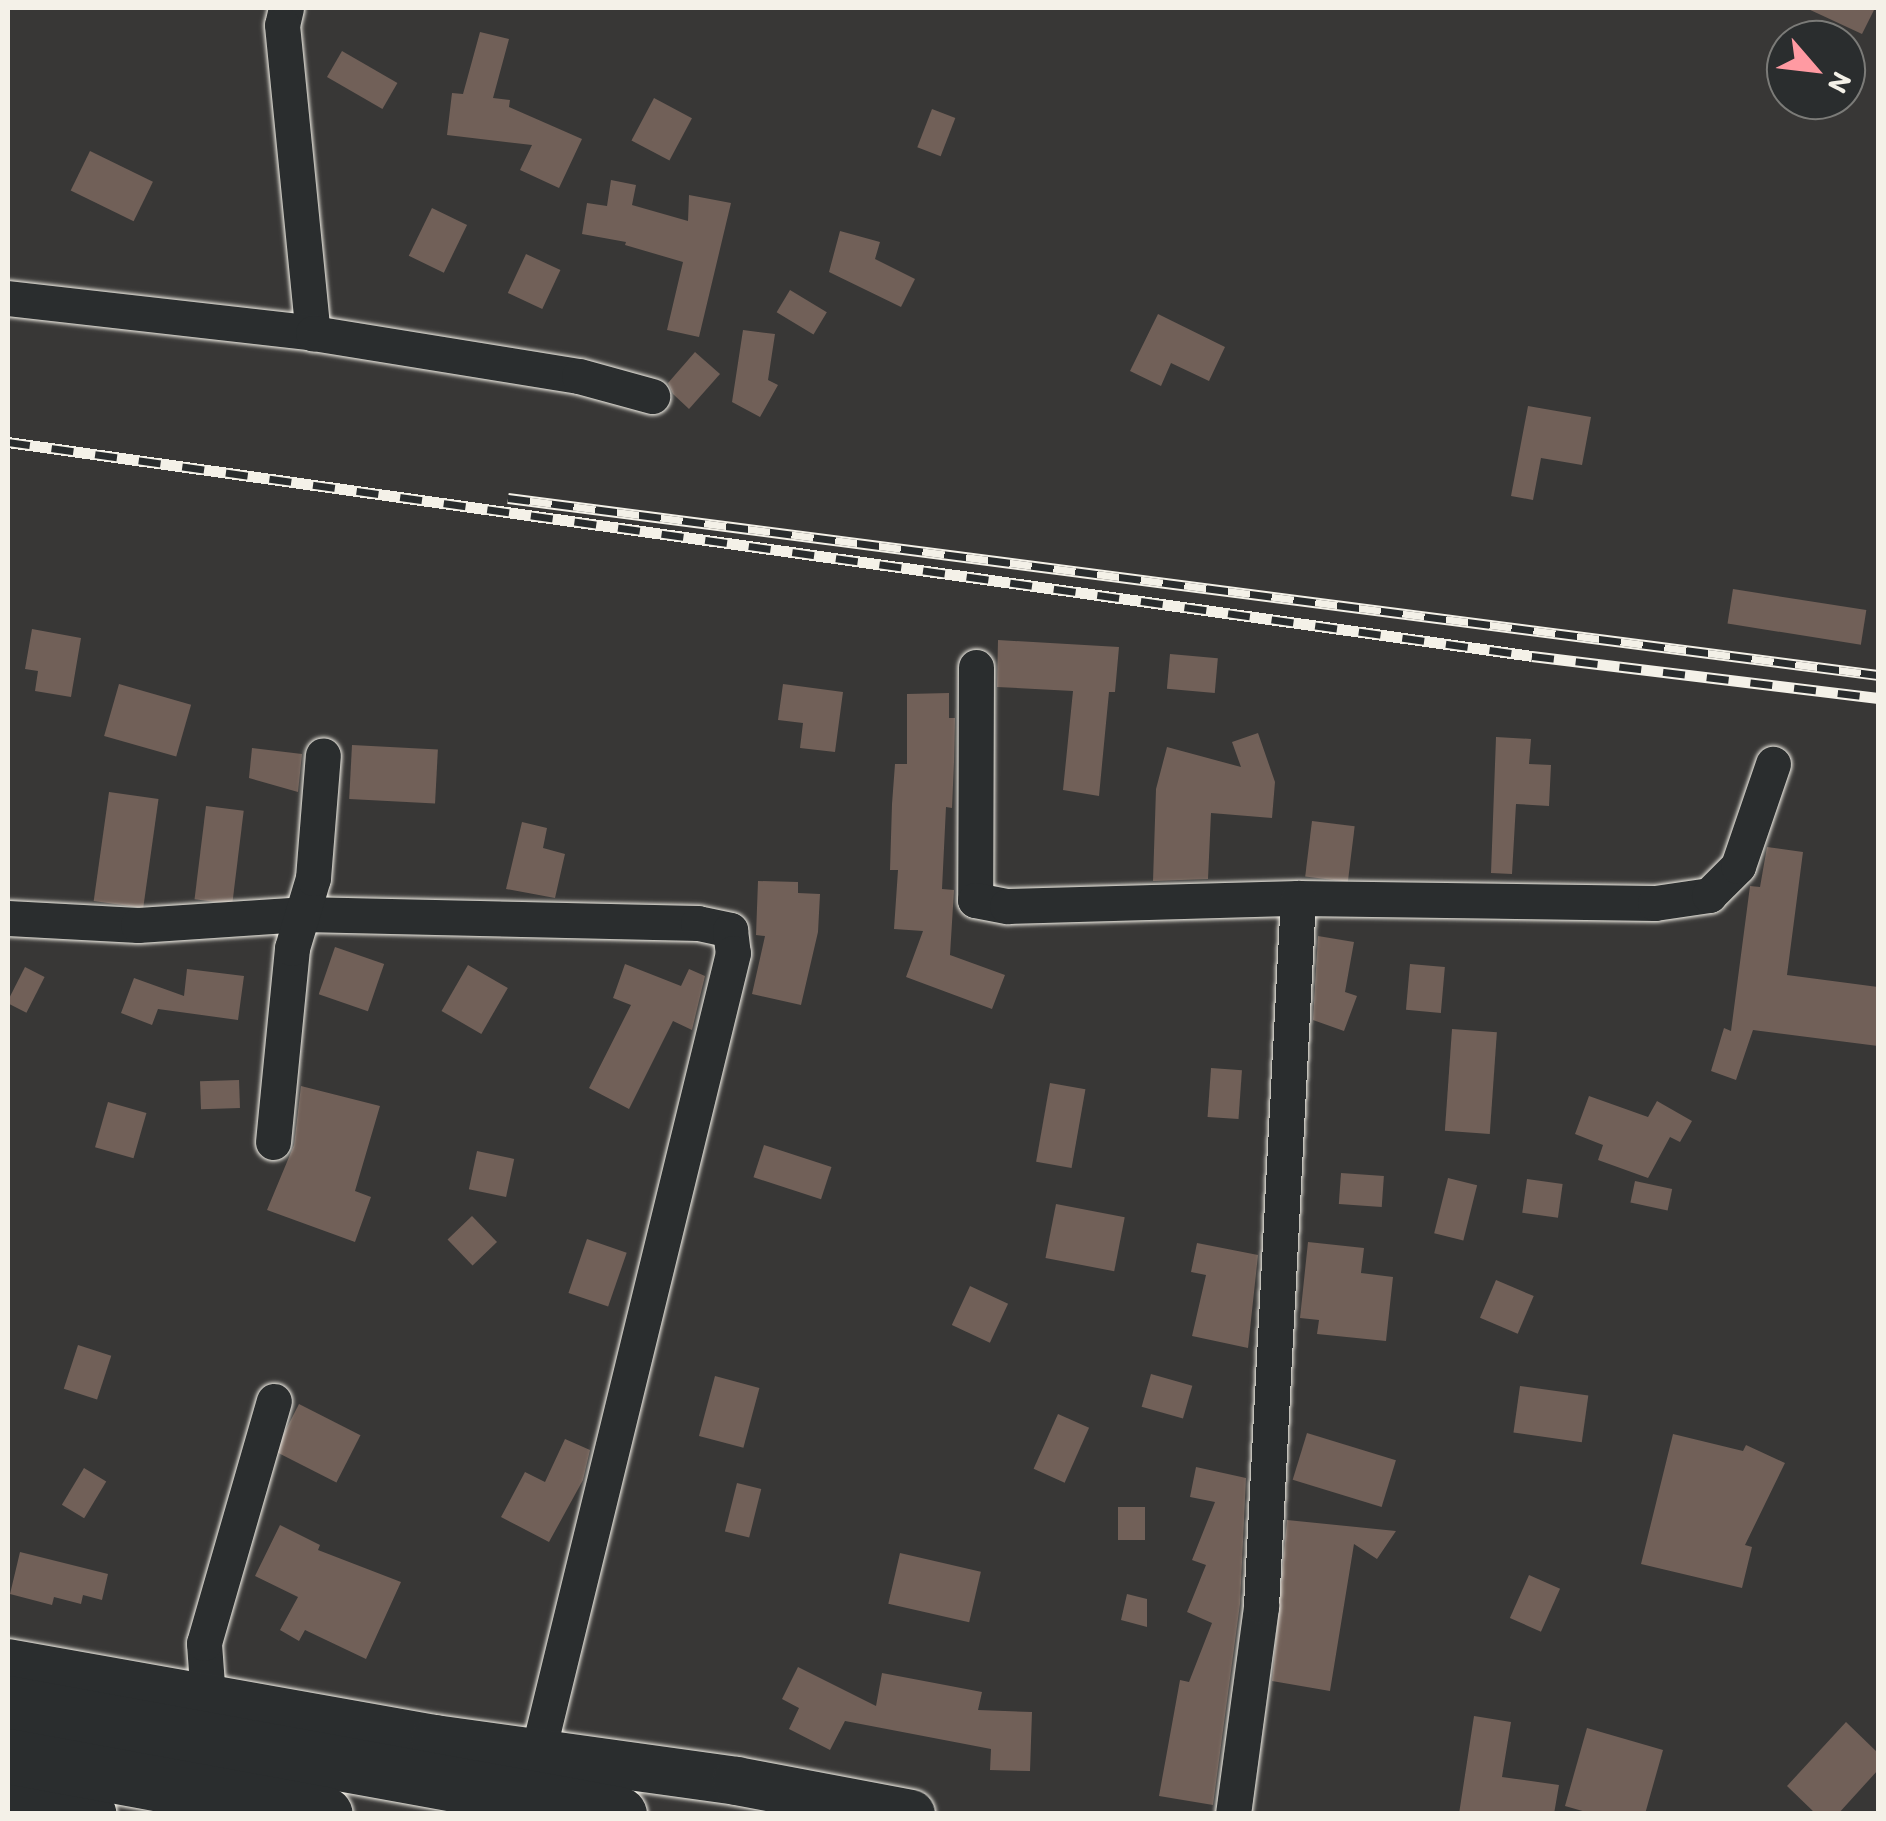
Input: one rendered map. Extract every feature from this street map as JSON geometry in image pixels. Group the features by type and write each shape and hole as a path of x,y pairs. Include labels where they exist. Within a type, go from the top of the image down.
{"highway":[{"path":"8,1704 619,1814"},
{"path":"8,1756 325,1814"}],"street":[{"path":"286,8 282,25 313,333"},
{"path":"8,298 313,333 579,376 652,396"},
{"path":"976,668 974,900 1008,906 1298,898 1655,903 1709,895 1738,866 1773,764"},
{"path":"273,1142 292,948 313,878 323,755"},
{"path":"1233,1814 1261,1606 1298,898"},
{"path":"8,918 138,925 302,914 698,923 730,930 728,972 537,1756"},
{"path":"208,1698 204,1643 274,1401"},
{"path":"8,1663 537,1756 737,1781 911,1814"},
{"path":"8,1798 92,1814"}],"building":[{"path":"1806,8 1875,8 1866,26 1866,20 1832,20"},
{"path":"480,32 509,39 493,98 510,100 509,107 582,139 559,188 520,170 532,145 447,135 452,93 463,94"},
{"path":"342,51 397,83 382,109 327,77"},
{"path":"654,98 692,118 669,161 631,140"},
{"path":"932,109 955,118 941,156 917,147"},
{"path":"90,151 153,182 134,221 71,191"},
{"path":"611,180 636,185 632,205 688,221 689,195 731,203 699,337 667,330 683,262 625,245 626,242 582,234 587,203 607,206"},
{"path":"432,208 467,225 444,273 409,256"},
{"path":"840,231 880,242 875,259 915,279 901,307 829,272"},
{"path":"526,254 560,270 542,309 508,293"},
{"path":"790,290 827,312 813,334 777,312"},
{"path":"1158,314 1225,347 1209,381 1171,363 1161,386 1130,371"},
{"path":"743,330 775,334 768,380 778,385 760,417 732,402"},
{"path":"695,352 720,374 689,409 673,394 668,383"},
{"path":"1528,406 1591,417 1582,465 1541,458 1533,500 1511,496"},
{"path":"1733,589 1866,610 1861,645 1728,624"},
{"path":"32,629 81,638 71,697 35,691 38,671 25,669"},
{"path":"998,640 1119,647 1115,692 1109,692 1099,796 1063,790 1073,691 997,687"},
{"path":"1170,654 1218,658 1215,693 1167,689"},
{"path":"119,684 191,705 176,757 104,736"},
{"path":"783,684 843,692 835,752 800,748 803,723 778,720"},
{"path":"949,693 949,718 955,718 954,762 952,808 946,807 942,889 954,890 950,955 1005,975 992,1009 906,977 923,931 894,929 898,870 890,870 892,804 895,764 907,764 907,694"},
{"path":"1258,733 1275,782 1272,818 1211,813 1208,879 1153,881 1156,789 1167,747 1241,767 1232,742"},
{"path":"1496,737 1531,739 1529,764 1551,765 1549,806 1516,804 1512,874 1491,873"},
{"path":"352,745 438,750 435,803 349,799"},
{"path":"252,748 302,754 298,792 249,778"},
{"path":"109,792 159,799 143,908 94,901"},
{"path":"206,806 244,811 232,904 195,899"},
{"path":"1312,821 1355,826 1348,882 1305,877"},
{"path":"522,822 547,828 543,848 565,854 555,898 506,889"},
{"path":"1767,847 1803,852 1787,975 1878,987 1878,1046 1753,1030 1736,1080 1711,1071 1724,1028 1731,1031 1750,886 1760,887"},
{"path":"758,881 798,882 798,893 820,894 818,932 801,1005 752,994 765,936 756,935"},
{"path":"1318,936 1354,942 1345,992 1357,996 1344,1031 1313,1020"},
{"path":"335,947 384,964 368,1011 319,994"},
{"path":"625,964 681,986 689,969 705,976 692,1030 673,1021 629,1109 589,1088 631,1005 613,998"},
{"path":"1410,964 1445,967 1441,1013 1406,1010"},
{"path":"468,965 508,988 481,1034 442,1011"},
{"path":"25,967 45,977 26,1013 8,1003"},
{"path":"187,969 244,976 238,1020 158,1009 152,1025 121,1013 134,978 184,996"},
{"path":"1452,1029 1497,1032 1490,1134 1445,1131"},
{"path":"1211,1068 1242,1070 1239,1119 1208,1117"},
{"path":"239,1080 240,1108 201,1109 200,1081"},
{"path":"1050,1083 1085,1089 1072,1168 1036,1162"},
{"path":"301,1086 380,1106 355,1191 371,1197 355,1242 267,1210 294,1145"},
{"path":"1589,1096 1648,1117 1657,1101 1692,1121 1680,1142 1670,1137 1648,1178 1598,1160 1603,1145 1575,1134"},
{"path":"108,1102 146,1113 133,1158 95,1147"},
{"path":"764,1145 832,1167 821,1199 753,1177"},
{"path":"477,1151 514,1159 506,1197 469,1189"},
{"path":"1341,1173 1384,1176 1382,1207 1339,1204"},
{"path":"1448,1178 1477,1185 1463,1241 1434,1233"},
{"path":"1527,1179 1563,1184 1558,1218 1522,1213"},
{"path":"1635,1181 1672,1189 1668,1210 1630,1203"},
{"path":"1056,1204 1125,1217 1114,1271 1046,1258"},
{"path":"472,1216 497,1242 473,1266 448,1240"},
{"path":"587,1239 627,1253 608,1307 568,1293"},
{"path":"1308,1242 1364,1248 1361,1273 1393,1277 1386,1341 1317,1334 1319,1320 1300,1318"},
{"path":"1197,1243 1258,1255 1248,1348 1192,1336 1206,1275 1191,1272"},
{"path":"1496,1280 1534,1296 1518,1334 1480,1318"},
{"path":"970,1286 1008,1304 990,1343 952,1325"},
{"path":"78,1345 111,1356 97,1400 64,1389"},
{"path":"1151,1374 1192,1386 1183,1419 1142,1407"},
{"path":"715,1376 759,1388 743,1448 699,1436"},
{"path":"1520,1386 1588,1396 1582,1442 1513,1433"},
{"path":"299,1404 360,1435 336,1483 275,1451"},
{"path":"1058,1414 1089,1428 1065,1483 1034,1469"},
{"path":"1307,1433 1396,1460 1382,1507 1293,1480"},
{"path":"1673,1434 1743,1451 1746,1445 1785,1463 1745,1545 1752,1547 1742,1588 1641,1564"},
{"path":"565,1439 590,1450 583,1480 549,1542 501,1517 525,1472 545,1482"},
{"path":"1196,1467 1246,1478 1240,1604 1213,1805 1159,1796 1180,1680 1189,1682 1212,1623 1187,1612 1206,1565 1192,1560 1215,1502 1190,1497"},
{"path":"84,1468 106,1481 84,1518 62,1505"},
{"path":"737,1483 761,1489 749,1538 725,1532"},
{"path":"1118,1507 1145,1507 1145,1540 1118,1540"},
{"path":"1287,1520 1396,1531 1377,1559 1354,1544 1330,1691 1272,1681"},
{"path":"280,1525 320,1545 318,1550 401,1582 366,1659 305,1630 299,1641 280,1630 298,1597 255,1576"},
{"path":"20,1552 108,1574 102,1600 83,1595 81,1604 54,1597 52,1605 10,1594"},
{"path":"900,1553 981,1572 969,1622 888,1604"},
{"path":"1529,1575 1560,1589 1541,1632 1510,1618"},
{"path":"1127,1594 1147,1599 1147,1627 1121,1620"},
{"path":"798,1667 876,1706 882,1673 982,1692 978,1710 1032,1712 1030,1771 990,1770 991,1749 845,1721 830,1750 789,1729 799,1708 782,1699"},
{"path":"1474,1716 1511,1722 1502,1777 1559,1785 1554,1814 1459,1814"},
{"path":"1846,1722 1878,1753 1878,1770 1838,1814 1816,1814 1787,1786"},
{"path":"1587,1728 1663,1750 1645,1814 1593,1814 1565,1806"}],"railway":[{"path":"8,442 1532,656 1878,698"},
{"path":"508,498 1878,675"}]}
